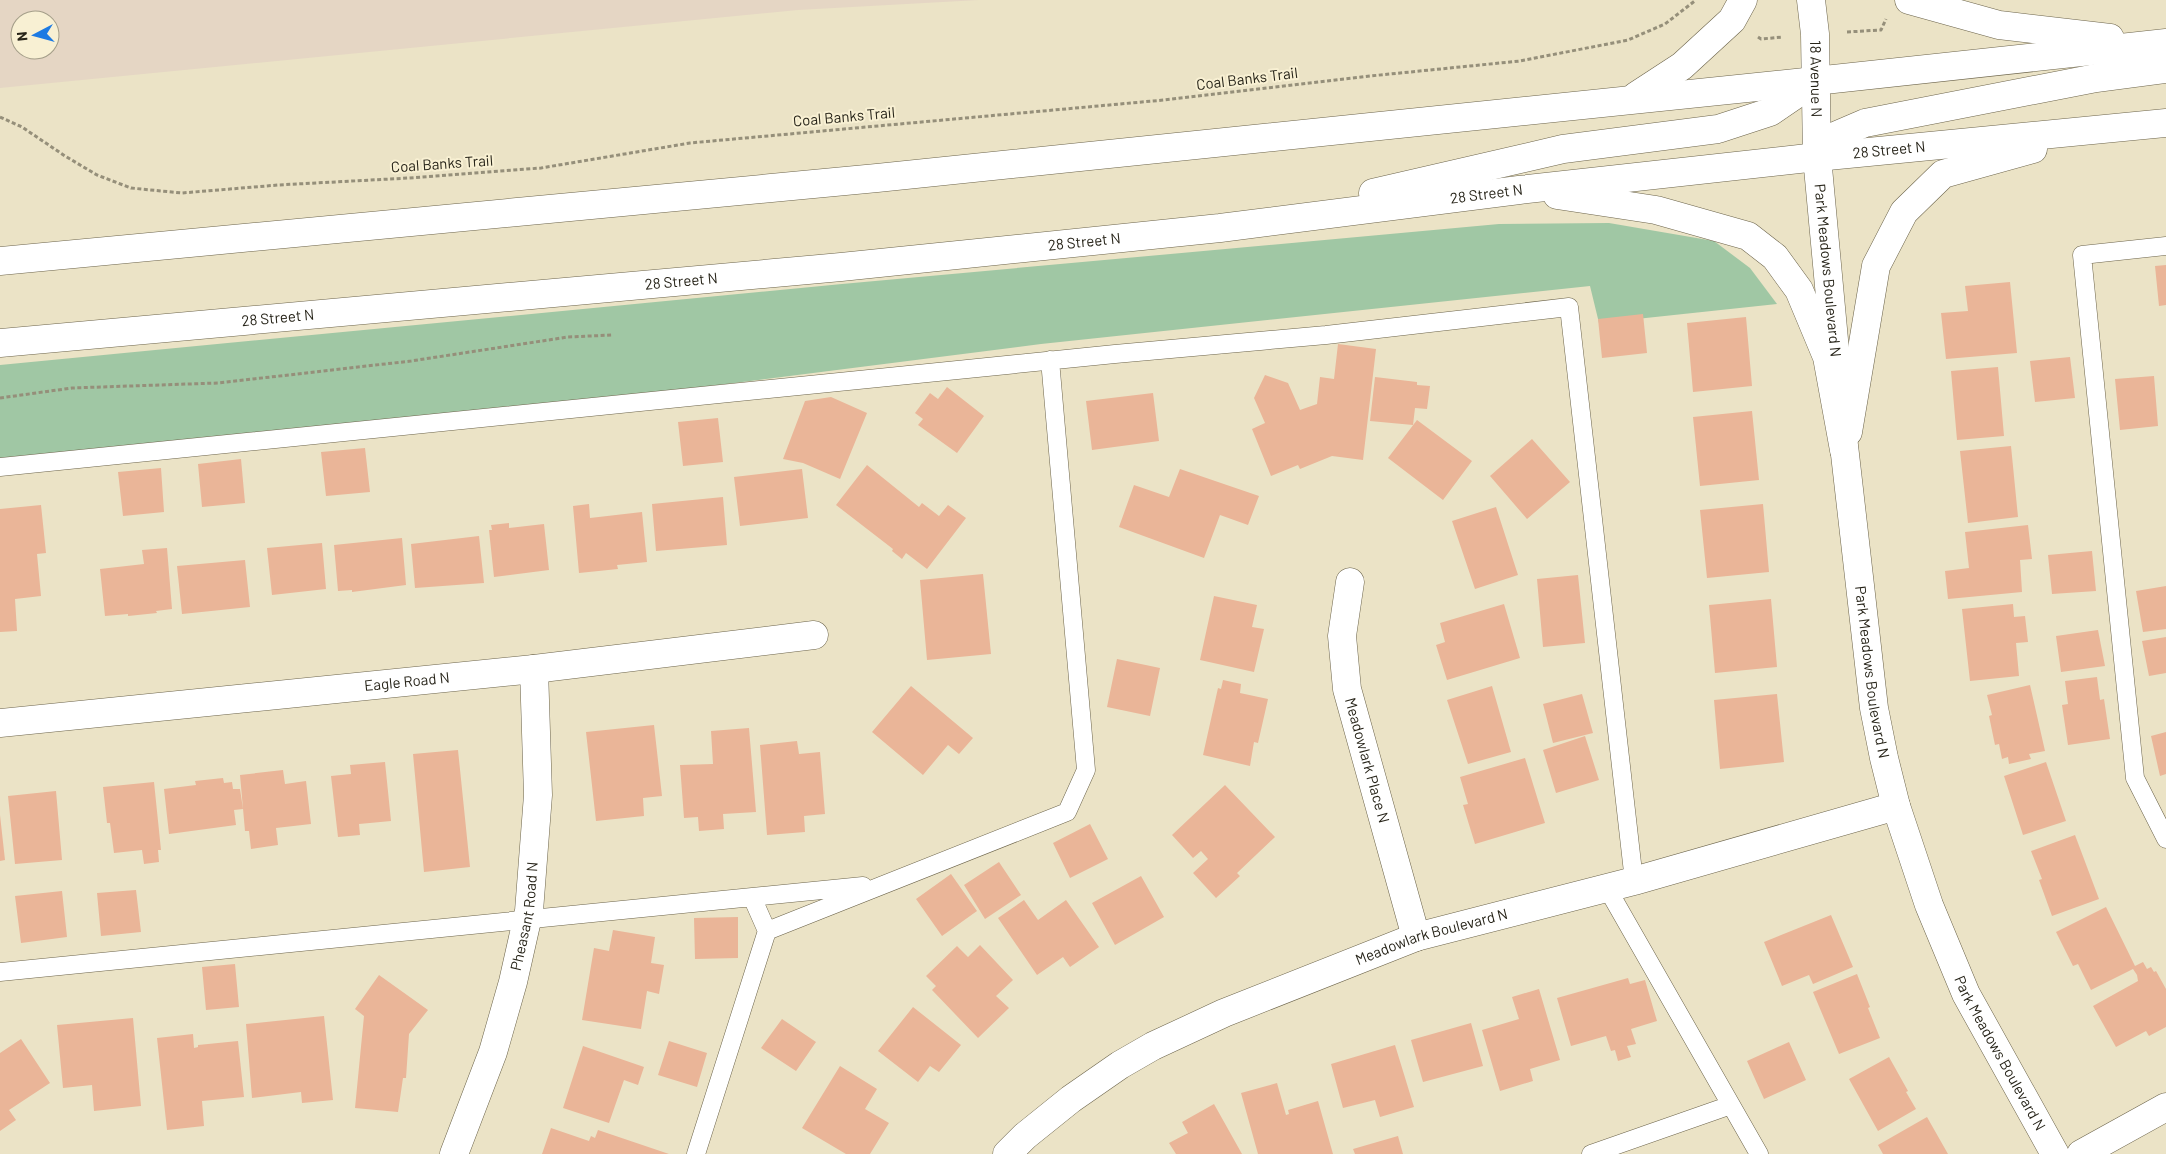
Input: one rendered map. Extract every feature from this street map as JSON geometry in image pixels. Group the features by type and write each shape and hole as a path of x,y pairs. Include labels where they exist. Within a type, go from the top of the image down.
{"main road":[{"path":"1632,99 1682,66 1732,20 1743,0"},
{"name":"18 Avenue N","path":"1811,0 1815,34 1818,157"},
{"path":"1909,0 1999,25 2162,43"},
{"path":"0,261 878,178 1632,99 1815,82 2162,43"},
{"path":"1818,157 1837,135 1865,123 2096,78 2166,69"},
{"path":"1220,228 1563,149 1718,129 1770,112 1815,82"},
{"name":"28 Street N","path":"0,342 841,267 1220,228 1519,190 1818,157 2166,123"},
{"path":"1844,450 1876,266 1904,212 1943,174 2103,129"},
{"name":"Park Meadows Boulevard N","path":"1818,157 1844,450 1874,708 1884,758 1896,806 1928,905 1966,994 2055,1154"},
{"path":"1519,190 1656,210 1748,236 1774,257 1799,290 1827,357 1844,450"},
{"name":"Meadowlark Place N","path":"1350,582 1342,636 1347,689 1416,937"},
{"name":"Eagle Road N","path":"0,723 534,668 814,635"},
{"name":"Pheasant Road N","path":"454,1154 493,1052 528,920 538,796 534,668"},
{"name":"Meadowlark Boulevard N","path":"1007,1154 1025,1136 1071,1099 1120,1065 1153,1046 1224,1013 1416,937 1634,881 1896,806"},
{"path":"2081,1154 2166,1107"}],"lane":[{"path":"2166,246 2082,255 2135,778 2166,839"},
{"path":"0,467 1050,360 1326,335 1569,307 1634,881"},
{"path":"767,931 1067,812 1086,770 1050,360"},
{"path":"0,972 885,884"},
{"path":"1607,888 1759,1154"},
{"path":"696,1154 767,931 752,897"},
{"path":"1591,1154 1731,1105"}],"path":[{"name":"Coal Banks Trail","path":"0,117 22,127 97,175 131,188 182,193 278,185 409,178 541,168 690,143 1164,100 1520,61 1628,40 1665,24 1696,0"},
{"path":"0,398 72,388 237,381 411,360 568,337 612,335"}],"shaded area":[{"path":"0,0 979,0 798,10 0,88"}],"green space":[{"path":"1609,223 1714,241 1750,268 1777,304 1599,323 1590,286 1041,344 364,430 0,469 0,365 842,284 1499,224"}],"building":[{"path":"2166,265 2166,305 2159,306 2155,266"},
{"path":"2010,282 2017,353 1946,359 1941,313 1968,311 1965,286"},
{"path":"1643,314 1647,353 1602,358 1598,319"},
{"path":"1746,317 1752,386 1693,392 1687,323"},
{"path":"1338,344 1376,349 1363,460 1332,456 1300,469 1298,465 1271,476 1252,429 1265,423 1254,398 1265,375 1288,383 1300,410 1317,404 1320,377 1334,379"},
{"path":"2070,357 2075,398 2035,402 2030,361"},
{"path":"1998,367 2004,436 1957,440 1951,371"},
{"path":"2154,376 2158,426 2120,430 2115,379"},
{"path":"1375,377 1417,382 1417,385 1430,386 1427,409 1415,408 1413,425 1370,421"},
{"path":"947,387 984,416 957,453 918,425 923,419 915,413 930,393 938,399"},
{"path":"1153,393 1159,441 1092,450 1086,401"},
{"path":"831,397 867,413 840,479 803,463 783,459 805,401"},
{"path":"1752,411 1759,480 1700,486 1693,417"},
{"path":"718,418 723,462 683,466 678,422"},
{"path":"1417,420 1472,461 1443,500 1388,458"},
{"path":"1532,439 1570,482 1527,519 1490,476"},
{"path":"2011,446 2018,517 1968,523 1960,451"},
{"path":"365,448 370,492 326,496 321,452"},
{"path":"241,459 245,503 202,507 198,464"},
{"path":"867,465 919,507 922,503 939,516 948,505 966,518 927,569 906,553 902,559 892,551 893,549 836,505"},
{"path":"161,468 164,512 123,516 118,472"},
{"path":"802,469 808,518 740,526 734,477"},
{"path":"1180,469 1259,496 1248,525 1220,515 1204,558 1119,527 1134,485 1169,497"},
{"path":"723,497 727,545 656,551 652,504"},
{"path":"589,504 590,518 642,512 647,562 617,565 618,569 579,573 573,506"},
{"path":"1763,504 1769,572 1707,578 1700,510"},
{"path":"41,505 46,553 37,554 41,596 15,599 17,631 0,632 0,509"},
{"path":"1496,507 1518,575 1475,589 1452,521"},
{"path":"509,523 509,528 544,524 549,570 494,577 489,530 492,530 491,525"},
{"path":"2028,525 2032,559 2020,560 2022,592 1948,599 1945,571 1969,568 1965,532"},
{"path":"479,536 484,583 415,588 411,544"},
{"path":"402,538 406,585 352,592 352,590 338,591 334,545"},
{"path":"322,543 326,589 272,595 267,548"},
{"path":"167,548 172,609 156,611 157,613 105,616 100,569 144,564 142,550"},
{"path":"2092,551 2096,591 2052,594 2048,555"},
{"path":"245,560 250,607 182,614 177,566"},
{"path":"983,574 991,654 927,660 920,580"},
{"path":"1578,575 1585,643 1543,647 1537,579"},
{"path":"2166,586 2166,629 2143,632 2136,591"},
{"path":"1214,596 1257,605 1252,627 1264,629 1254,672 1200,660"},
{"path":"1771,599 1777,667 1715,673 1709,605"},
{"path":"1504,604 1520,658 1447,680 1436,645 1445,642 1440,623"},
{"path":"2013,604 2014,617 2025,616 2028,642 2016,643 2019,676 1970,681 1962,609"},
{"path":"2098,630 2105,666 2061,672 2056,636"},
{"path":"2166,637 2166,673 2149,676 2142,641"},
{"path":"1117,659 1160,668 1150,716 1107,707"},
{"path":"2097,677 2100,700 2104,699 2110,739 2068,745 2062,705 2068,704 2065,681"},
{"path":"1223,680 1241,684 1240,693 1268,699 1258,743 1254,742 1250,766 1203,755 1218,688 1221,689"},
{"path":"2030,685 2045,751 2029,754 2031,759 2009,764 2008,757 2002,759 1999,744 1995,745 1989,716 1992,715 1987,695"},
{"path":"911,686 973,738 959,754 948,745 923,775 872,732"},
{"path":"1492,686 1511,752 1468,764 1447,700"},
{"path":"1582,694 1593,733 1553,743 1543,704"},
{"path":"1777,694 1784,762 1720,769 1714,700"},
{"path":"654,725 662,796 643,798 644,816 596,821 586,732"},
{"path":"749,728 756,812 723,814 724,829 699,831 698,817 684,818 680,765 713,764 711,731"},
{"path":"2166,732 2166,774 2160,776 2151,736"},
{"path":"1585,736 1599,780 1556,793 1543,750"},
{"path":"797,741 799,754 820,752 825,814 804,816 805,832 767,835 760,745"},
{"path":"458,750 470,867 424,872 413,754"},
{"path":"1525,758 1545,823 1475,844 1463,805 1468,804 1460,777"},
{"path":"385,762 391,821 359,824 360,835 338,837 331,776 351,774 350,765"},
{"path":"2046,762 2066,821 2023,835 2004,776"},
{"path":"283,770 285,784 306,781 311,824 276,828 278,845 251,849 249,831 245,831 240,775"},
{"path":"223,778 224,783 232,782 233,789 240,789 243,809 234,810 236,825 169,834 164,789 196,785 195,781"},
{"path":"154,782 161,850 158,850 159,862 144,864 142,850 114,853 110,823 107,823 103,787"},
{"path":"1225,785 1275,837 1237,873 1240,876 1216,898 1193,873 1208,859 1201,851 1193,858 1172,835"},
{"path":"56,791 62,860 15,864 8,796"},
{"path":"0,815 5,860 0,861"},
{"path":"1090,824 1108,859 1070,878 1053,843"},
{"path":"2075,835 2099,899 2052,916 2039,880 2042,879 2031,851"},
{"path":"999,862 1021,895 985,919 964,885"},
{"path":"951,874 977,911 942,936 916,899"},
{"path":"1141,876 1164,917 1115,945 1092,903"},
{"path":"136,890 141,932 101,936 97,893"},
{"path":"62,891 67,937 21,943 15,896"},
{"path":"1024,900 1038,920 1066,900 1099,947 1070,967 1063,957 1037,975 998,918"},
{"path":"2106,907 2135,966 2143,962 2147,969 2151,967 2154,972 2156,971 2166,989 2166,1027 2149,1036 2146,1031 2116,1047 2093,1006 2138,981 2137,975 2133,969 2091,990 2078,964 2073,966 2056,932"},
{"path":"1831,915 1853,967 1813,984 1809,975 1782,986 1764,942"},
{"path":"738,917 738,958 695,959 694,918"},
{"path":"613,930 655,937 651,963 664,965 659,994 647,991 641,1029 582,1020 594,948 609,951"},
{"path":"980,945 1013,980 996,996 1009,1008 978,1038 932,990 936,986 926,976 957,946 968,957"},
{"path":"235,964 239,1007 206,1010 202,967"},
{"path":"1857,974 1880,1038 1839,1054 1813,992"},
{"path":"379,975 428,1010 409,1034 406,1078 403,1078 398,1112 355,1108 364,1016 355,1009"},
{"path":"1628,978 1630,984 1645,980 1657,1021 1631,1029 1636,1044 1627,1046 1631,1057 1618,1061 1615,1050 1611,1051 1606,1036 1571,1046 1557,998"},
{"path":"1539,989 1560,1060 1530,1069 1533,1081 1500,1091 1482,1030 1519,1019 1512,997"},
{"path":"913,1007 961,1045 939,1072 930,1066 918,1082 878,1051"},
{"path":"324,1016 333,1100 302,1103 301,1092 252,1098 246,1024"},
{"path":"133,1018 141,1106 94,1111 92,1085 63,1088 57,1025"},
{"path":"782,1019 816,1042 796,1071 761,1048"},
{"path":"1471,1023 1483,1066 1423,1082 1411,1040"},
{"path":"193,1034 194,1048 198,1047 198,1045 238,1041 244,1097 202,1101 204,1126 167,1130 157,1038"},
{"path":"21,1039 50,1083 9,1110 16,1120 0,1131 0,1053"},
{"path":"669,1041 707,1053 697,1087 658,1075"},
{"path":"1789,1042 1806,1080 1764,1099 1747,1061"},
{"path":"1395,1045 1414,1107 1380,1117 1375,1100 1343,1108 1331,1064"},
{"path":"583,1046 644,1067 638,1085 624,1080 609,1123 563,1108"},
{"path":"1889,1057 1916,1109 1878,1131 1849,1079"},
{"path":"840,1066 877,1089 865,1109 889,1123 870,1154 846,1154 802,1128"},
{"path":"1277,1083 1286,1115 1289,1114 1288,1110 1318,1101 1333,1154 1258,1154 1241,1093"},
{"path":"1214,1104 1242,1154 1176,1154 1169,1143 1188,1133 1182,1122"},
{"path":"1927,1117 1948,1154 1883,1154 1878,1145"},
{"path":"551,1128 589,1141 591,1136 595,1138 598,1130 669,1154 542,1154"},
{"path":"1398,1136 1403,1154 1355,1154 1353,1149"}]}
